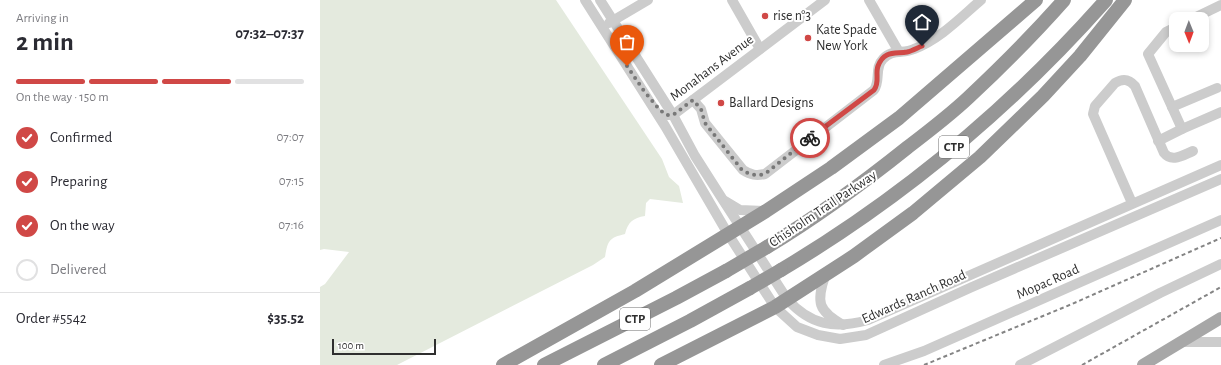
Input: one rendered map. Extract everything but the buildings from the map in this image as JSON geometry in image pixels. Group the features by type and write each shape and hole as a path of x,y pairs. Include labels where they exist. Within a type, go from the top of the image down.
{"highway":[{"path":"503,365 635,291 766,211 831,168 885,129 1036,0"},
{"name":"Chisholm Trail Parkway","path":"544,365 676,298 726,271 794,231 862,183 938,124 968,98 1017,50 1064,0"},
{"name":"Chisholm Trail Parkway","path":"604,365 690,321 781,270 828,241 881,204 942,157 1031,78 1083,26 1106,0"},
{"path":"661,365 775,307 825,276 913,213 988,149 1063,75 1125,0"}],"main road":[{"path":"1148,363 1221,318"}],"street":[{"name":"Edwards Ranch Road","path":"585,0 665,126 734,230 794,307 817,321 832,325 851,324 868,320 1221,165"},
{"name":"Edwards Ranch Road","path":"600,0 673,115 723,200 734,230 775,307 797,327 818,335 840,339 866,335 972,287 1221,180"},
{"path":"602,27 648,0"},
{"path":"732,0 760,49"},
{"name":"Monahans Avenue","path":"673,115 825,0"},
{"path":"869,0 899,52"},
{"path":"693,100 701,109 705,123 742,170 750,175 765,174 874,90 878,83 877,70 880,62 889,54 914,50 933,39 943,33 981,0"},
{"path":"1206,12 1221,5"},
{"path":"1169,30 1166,32 1148,54 1182,130"},
{"path":"1132,203 1093,114 1095,106 1115,83 1123,80 1131,82 1135,86 1158,141 1168,158 1174,158 1193,151"},
{"path":"1172,107 1217,88"},
{"path":"644,91 662,112 666,115 673,115"},
{"path":"1158,141 1221,112"},
{"path":"665,126 672,128 681,142 696,156"},
{"path":"723,200 740,210 766,211"},
{"name":"Mopac Road","path":"884,365 924,351 1221,220"},
{"path":"1020,365 1160,293 1221,264"},
{"path":"825,276 819,292 821,304 825,312 843,325"},
{"path":"1180,342 1221,342"}],"shaded area":[{"path":"320,0 556,0 662,159 669,177 679,186 683,203 650,199 646,203 645,216 634,219 629,224 625,234 612,239 608,243 605,257 593,265 397,365 320,365 320,287 325,284 349,252 324,249 320,250"}],"railway":[{"path":"924,365 1072,304 1221,238"},
{"path":"1082,365 1221,287"}],"way so far":[{"path":"627,66 644,91 666,115 673,115 693,100 701,109 705,123 742,170 750,175 765,174 810,138"}],"place":[{"name":"rise n°3","path":"765,16"},
{"name":"Kate Spade New York","path":"808,38"},
{"name":"Ballard Designs","path":"721,103"}],"route":[{"path":"810,138 874,90 878,83 878,66 884,57 893,52 907,52 922,46"}]}
